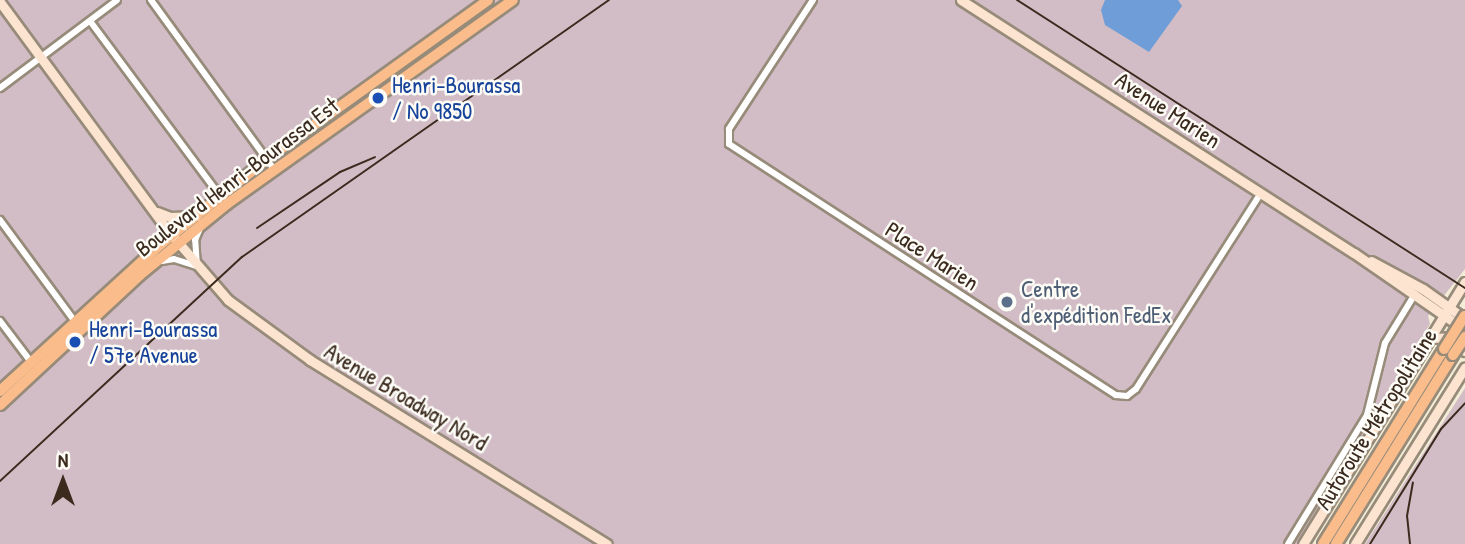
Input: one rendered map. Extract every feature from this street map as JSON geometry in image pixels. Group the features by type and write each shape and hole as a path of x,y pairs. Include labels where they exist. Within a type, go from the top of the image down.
{"highway":[{"name":"Autoroute Métropolitaine","path":"1336,544 1465,318"},
{"name":"Autoroute Métropolitaine","path":"1323,544 1448,352 1465,337"}],"main road":[{"name":"Boulevard Henri-Bourassa Est","path":"0,405 78,326 175,239 488,0"},
{"name":"Boulevard Henri-Bourassa Est","path":"200,219 220,196 513,0"},
{"name":"Boulevard Henri-Bourassa Est","path":"0,391 31,362 140,275 175,239"}],"street":[{"path":"0,88 117,0"},
{"path":"150,0 270,164"},
{"name":"Place Marien","path":"813,0 729,129 729,144 1116,395 1127,396 1136,389 1261,193"},
{"name":"Avenue Marien","path":"961,0 1354,253 1413,296 1465,318"},
{"name":"Avenue Broadway Nord","path":"0,2 151,208 228,300 280,341 607,544"},
{"path":"90,21 220,196"},
{"path":"140,275 164,259 197,266 195,240 200,219 170,218 151,208"},
{"path":"0,220 78,326"},
{"name":"Avenue Marien","path":"1354,253 1420,287 1465,330"},
{"path":"1303,544 1465,282"},
{"path":"1288,544 1367,415 1385,342 1420,287"},
{"path":"0,321 31,362"},
{"path":"1430,338 1454,337 1465,351"},
{"path":"1355,544 1465,367"}],"shaded area":[{"path":"0,0 1465,0 1465,269 1428,316 1430,324 1297,544 0,544"},
{"path":"1465,388 1465,544 1365,544 1367,541"}],"water":[{"path":"1105,0 1178,0 1182,6 1149,52 1105,25 1101,10"}],"railway":[{"path":"0,481 242,257 609,0"},
{"path":"1017,0 1465,288"},
{"path":"257,228 340,172 375,157"},
{"path":"1370,544 1441,429 1465,403"},
{"path":"1410,544 1407,516 1413,483"}],"place":[{"name":"Henri-Bourassa / No 9850","path":"378,98"},
{"name":"Centre d'expédition FedEx","path":"1007,302"},
{"name":"Henri-Bourassa / 57e Avenue","path":"75,342"}]}
